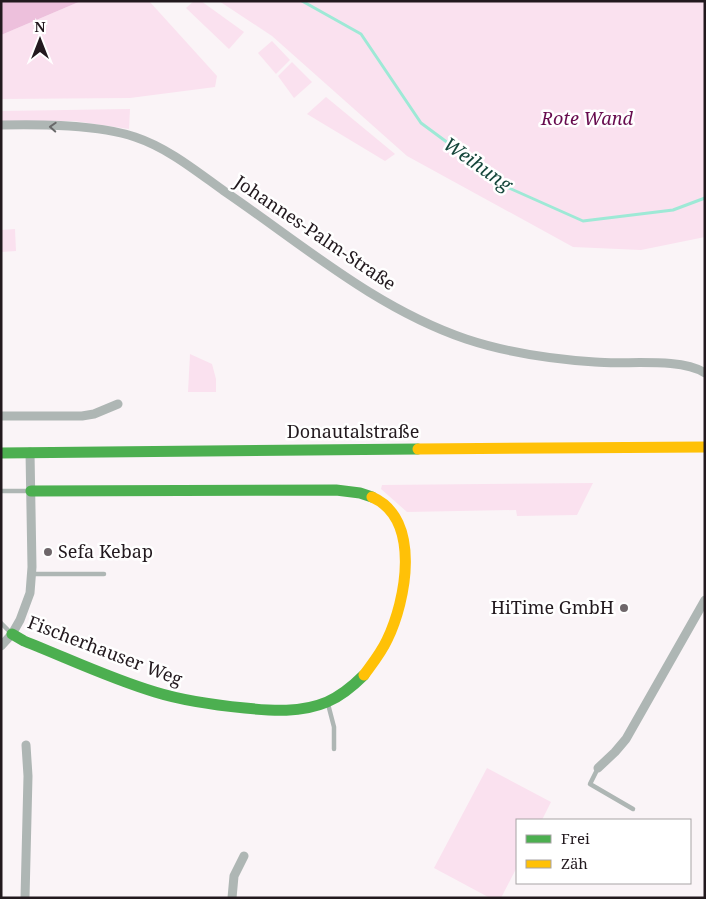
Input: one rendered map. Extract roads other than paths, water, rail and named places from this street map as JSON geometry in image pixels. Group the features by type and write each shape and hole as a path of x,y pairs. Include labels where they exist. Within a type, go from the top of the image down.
{"street":[{"name":"Johannes-Palm-Straße","path":"1,125 102,130 142,140 176,157 344,277 413,318 442,330 518,353 597,362 669,364 696,368 705,373"},
{"path":"1,416 86,415 118,404"},
{"name":"Donautalstraße","path":"1,453 705,447"},
{"name":"Fischerhauser Weg","path":"30,452 32,574 30,593 20,620 12,634 24,641 156,692 218,706 272,710 300,709 328,702 347,691 359,680 386,644 397,614 406,573 404,538 396,516 378,500 357,492 336,490 31,491"},
{"path":"598,768 615,752 626,738 705,600"},
{"path":"1,646 12,634"},
{"path":"25,898 28,776 26,745"},
{"path":"232,898 234,876 244,856"}],"lane":[{"path":"1,491 31,491"},
{"path":"32,574 104,574"},
{"name":"Fischerhauser Weg","path":"1,623 12,634"},
{"path":"328,702 334,727 334,749"},
{"path":"598,768 590,784 633,809"}],"waterway":[{"name":"Weihung","path":"302,1 361,34 421,123 509,188 583,221 673,210 705,198"}],"place":[{"name":"Sefa Kebap","path":"48,552"},
{"name":"HiTime GmbH","path":"624,608"}],"park label":[{"name":"Rote Wand","path":"587,119"}]}
